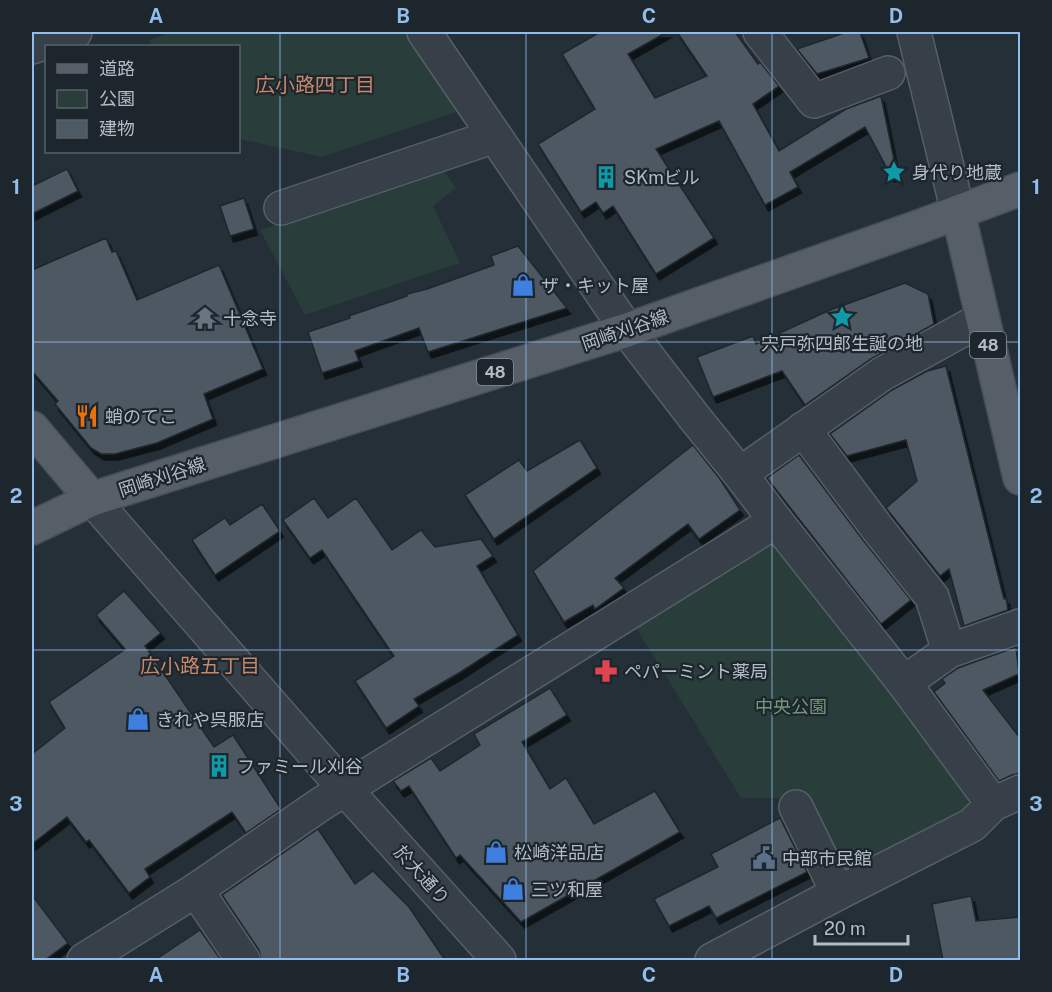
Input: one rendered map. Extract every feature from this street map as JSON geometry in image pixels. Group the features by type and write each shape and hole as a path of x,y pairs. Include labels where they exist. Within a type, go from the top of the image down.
{"main road":[{"name":"岡崎刈谷線","path":"32,528 93,499 627,330 1020,189"},
{"name":"48","path":"958,212 982,319 1014,425 1020,478"},
{"path":"32,428 93,499"}],"street":[{"path":"32,47 75,32"},
{"path":"424,32 627,330 904,683 1007,798 972,825 712,960"},
{"path":"760,32 814,100 888,73"},
{"path":"914,32 958,212"},
{"path":"281,208 495,136"},
{"path":"740,474 882,374 982,319"},
{"path":"803,429 932,597 949,651"},
{"name":"於大通り","path":"93,499 345,789 499,960"},
{"path":"84,960 196,890 345,789 776,521"},
{"path":"904,683 949,651 1020,626"},
{"path":"796,807 838,893"},
{"path":"196,890 243,960"}],"green space":[{"path":"171,32 404,32 457,112 322,157 240,139 240,45 151,45 149,40"},
{"path":"443,169 456,188 433,206 460,263 305,315 260,230"},
{"name":"中央公園","path":"773,534 968,787 968,810 844,876 799,798 741,798 633,623"}],"building":[{"path":"600,32 667,32 628,54 655,98 707,76 677,32 735,32 758,64 760,62 779,86 753,104 779,151 846,109 881,96 897,174 891,176 865,127 790,172 798,187 765,205 719,121 656,149 714,238 656,274 613,206 603,213 596,202 581,212 538,144 595,109 562,54"},
{"path":"847,32 860,32 869,58 817,74 797,49"},
{"path":"67,169 78,191 32,214 32,186"},
{"path":"244,198 254,229 230,236 220,206"},
{"path":"106,238 112,252 116,251 137,300 219,265 263,369 204,394 213,419 157,443 115,454 101,454 91,448 55,404 58,401 32,371 32,270"},
{"path":"518,246 567,308 428,352 419,328 355,351 359,361 322,373 308,332 350,318 349,316 407,296 407,294 494,265 491,256"},
{"path":"905,283 928,294 934,324 871,359 805,405 782,371 713,397 697,357 753,336 756,344 830,310"},
{"path":"946,366 1008,610 964,626 949,569 940,576 886,508 917,481 906,440 847,456 830,434 892,390 927,371"},
{"path":"580,440 597,468 494,539 465,495 519,460 527,471"},
{"path":"693,445 720,479 740,510 699,539 688,524 615,578 624,588 595,609 593,605 564,622 533,571"},
{"path":"799,455 911,600 881,624 767,478"},
{"path":"314,498 328,518 356,498 392,550 421,530 435,547 481,539 493,556 477,566 518,635 414,699 419,706 386,728 355,681 394,656 322,550 310,558 283,520"},
{"path":"262,504 280,531 215,575 192,540 225,518 230,525"},
{"path":"124,591 161,633 145,646 214,747 233,735 281,809 246,833 232,812 145,869 150,877 129,893 89,840 86,842 67,817 32,844 32,754 65,728 49,702 125,649 96,615"},
{"path":"1016,647 1019,674 983,690 1020,738 1020,773 999,781 934,692 945,683 942,679 958,668"},
{"path":"550,688 567,715 522,742 550,789 566,778 594,824 655,791 680,832 521,922 460,855 456,858 409,786 401,791 393,781 431,758 440,771 480,745 474,734"},
{"path":"780,818 807,872 716,918 709,906 669,926 654,899 718,867 711,854"},
{"path":"318,829 355,884 373,871 409,907 445,960 261,960 259,950 222,895"},
{"path":"32,895 68,943 45,960 32,960"},
{"path":"971,896 976,921 1020,917 1020,960 943,960 932,904"},
{"path":"200,930 221,960 155,960"}],"place":[{"name":"身代り地蔵","path":"894,172"},
{"name":"SKmビル","path":"606,177"},
{"name":"ザ・キット屋","path":"523,285"},
{"name":"宍戸弥四郎生誕の地","path":"842,317"},
{"name":"十念寺","path":"205,318"},
{"name":"蛸のてこ","path":"87,416"},
{"name":"ペパーミント薬局","path":"606,671"},
{"name":"きれや呉服店","path":"138,719"},
{"name":"ファミール刈谷","path":"219,766"},
{"name":"松崎洋品店","path":"496,852"},
{"name":"中部市民館","path":"764,858"},
{"name":"三ツ和屋","path":"513,889"}],"district":[{"name":"広小路四丁目","path":"315,85"},
{"name":"広小路五丁目","path":"200,666"}]}
